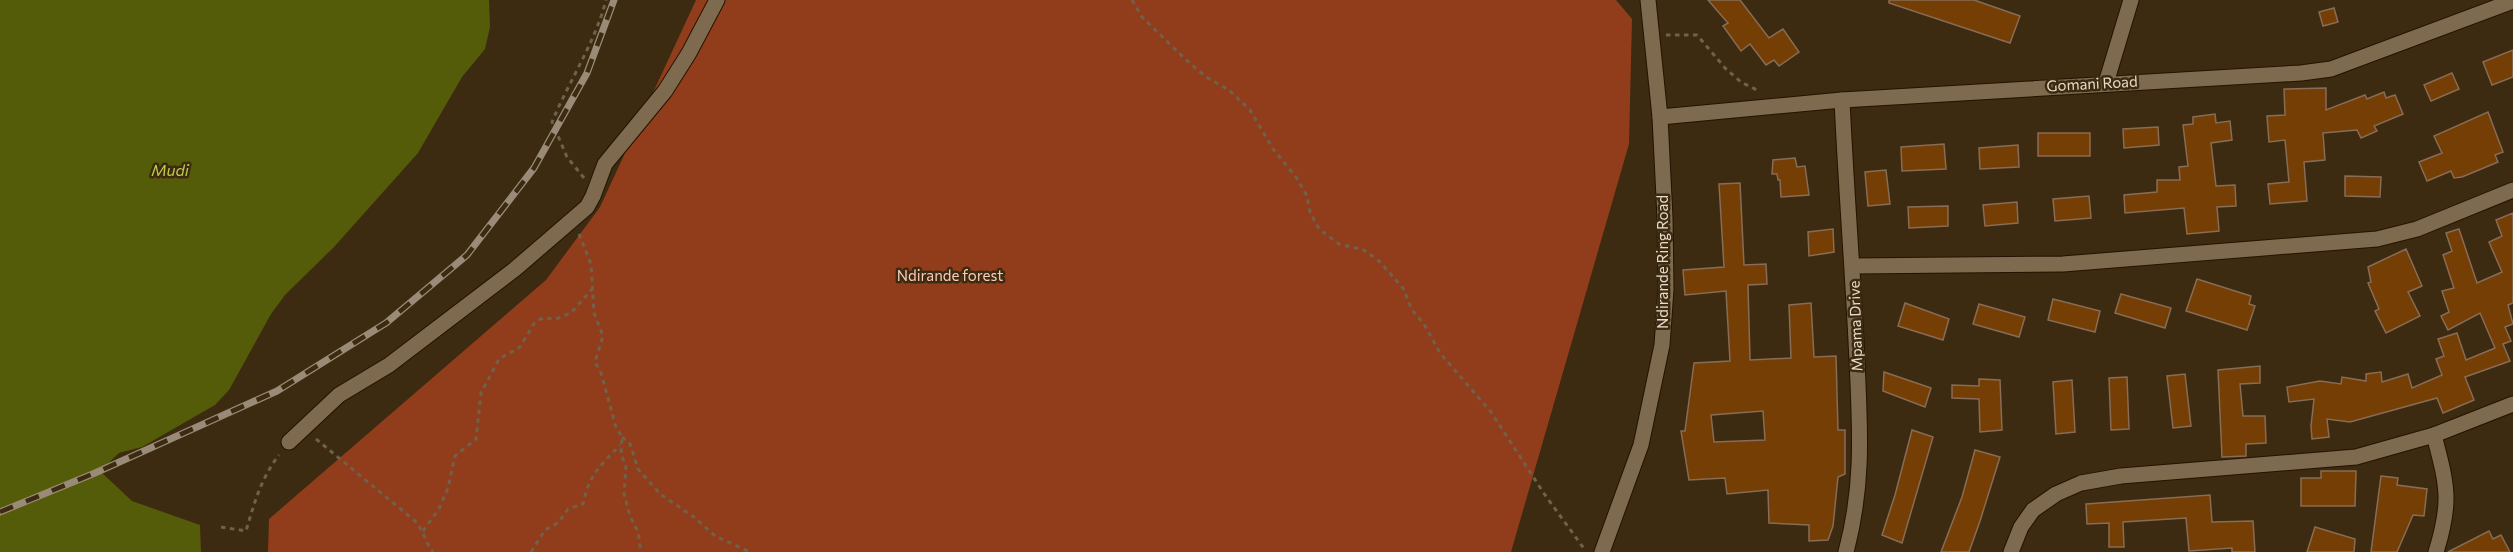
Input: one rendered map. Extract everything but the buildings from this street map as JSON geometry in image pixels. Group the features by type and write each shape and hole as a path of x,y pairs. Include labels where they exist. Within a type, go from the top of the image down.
{"street":[{"path":"289,442 339,395 389,364 515,269 586,207 605,164 665,91 689,53 717,0"},
{"name":"Ndirande Ring Road","path":"1602,552 1641,445 1662,345 1666,257 1660,117 1648,0"},
{"path":"2106,83 2132,0"},
{"name":"Gomani Road","path":"1660,117 1842,100 2301,73 2331,69 2513,1"},
{"name":"Mpama Drive","path":"1842,100 1844,159 1853,266 1860,475 1856,516 1846,552"},
{"path":"1853,266 2063,264 2377,239 2417,229 2513,190"},
{"path":"2011,552 2021,526 2033,510 2056,494 2081,483 2121,476 2356,457 2434,435 2513,404"},
{"path":"2434,435 2446,481 2447,507 2436,552"}],"path":[{"path":"596,187 580,175 567,158 552,122 563,94 585,56 606,0"},
{"path":"1132,0 1142,17 1184,58 1206,77 1229,90 1250,110 1273,149 1296,177 1307,195 1311,212 1319,229 1339,244 1364,250 1380,261 1403,288 1407,302 1424,324 1440,353 1491,412 1586,552"},
{"path":"1652,37 1697,35 1715,58 1741,82 1785,105"},
{"path":"586,207 578,229 591,264 594,313 603,336 595,362 601,373 616,427 630,444 638,469 660,494 715,536 750,552"},
{"path":"423,531 439,509 448,488 454,456 476,438 481,393 499,359 520,347 535,322 543,318 556,319 570,313 594,288"},
{"path":"302,430 400,507 423,531 427,545 433,552"},
{"path":"622,437 621,455 626,465 624,494 630,516 638,532 641,552"},
{"path":"221,527 246,531 255,497 268,468 289,442"},
{"path":"531,552 545,530 559,522 568,509 583,504 588,482 597,468 620,445"}],"green space":[{"name":"Ndirande forest","path":"696,0 1616,0 1632,19 1629,144 1511,552 268,552 269,519 546,280 600,207"}],"water":[{"name":"Mudi","path":"0,0 489,0 490,27 485,49 462,77 418,153 334,247 285,295 271,314 229,390 215,405 142,447 119,453 100,471 132,501 200,525 201,552 0,552"}],"railway":[{"path":"0,512 95,473 277,391 386,323 467,255 534,168 587,73 614,0"}]}
